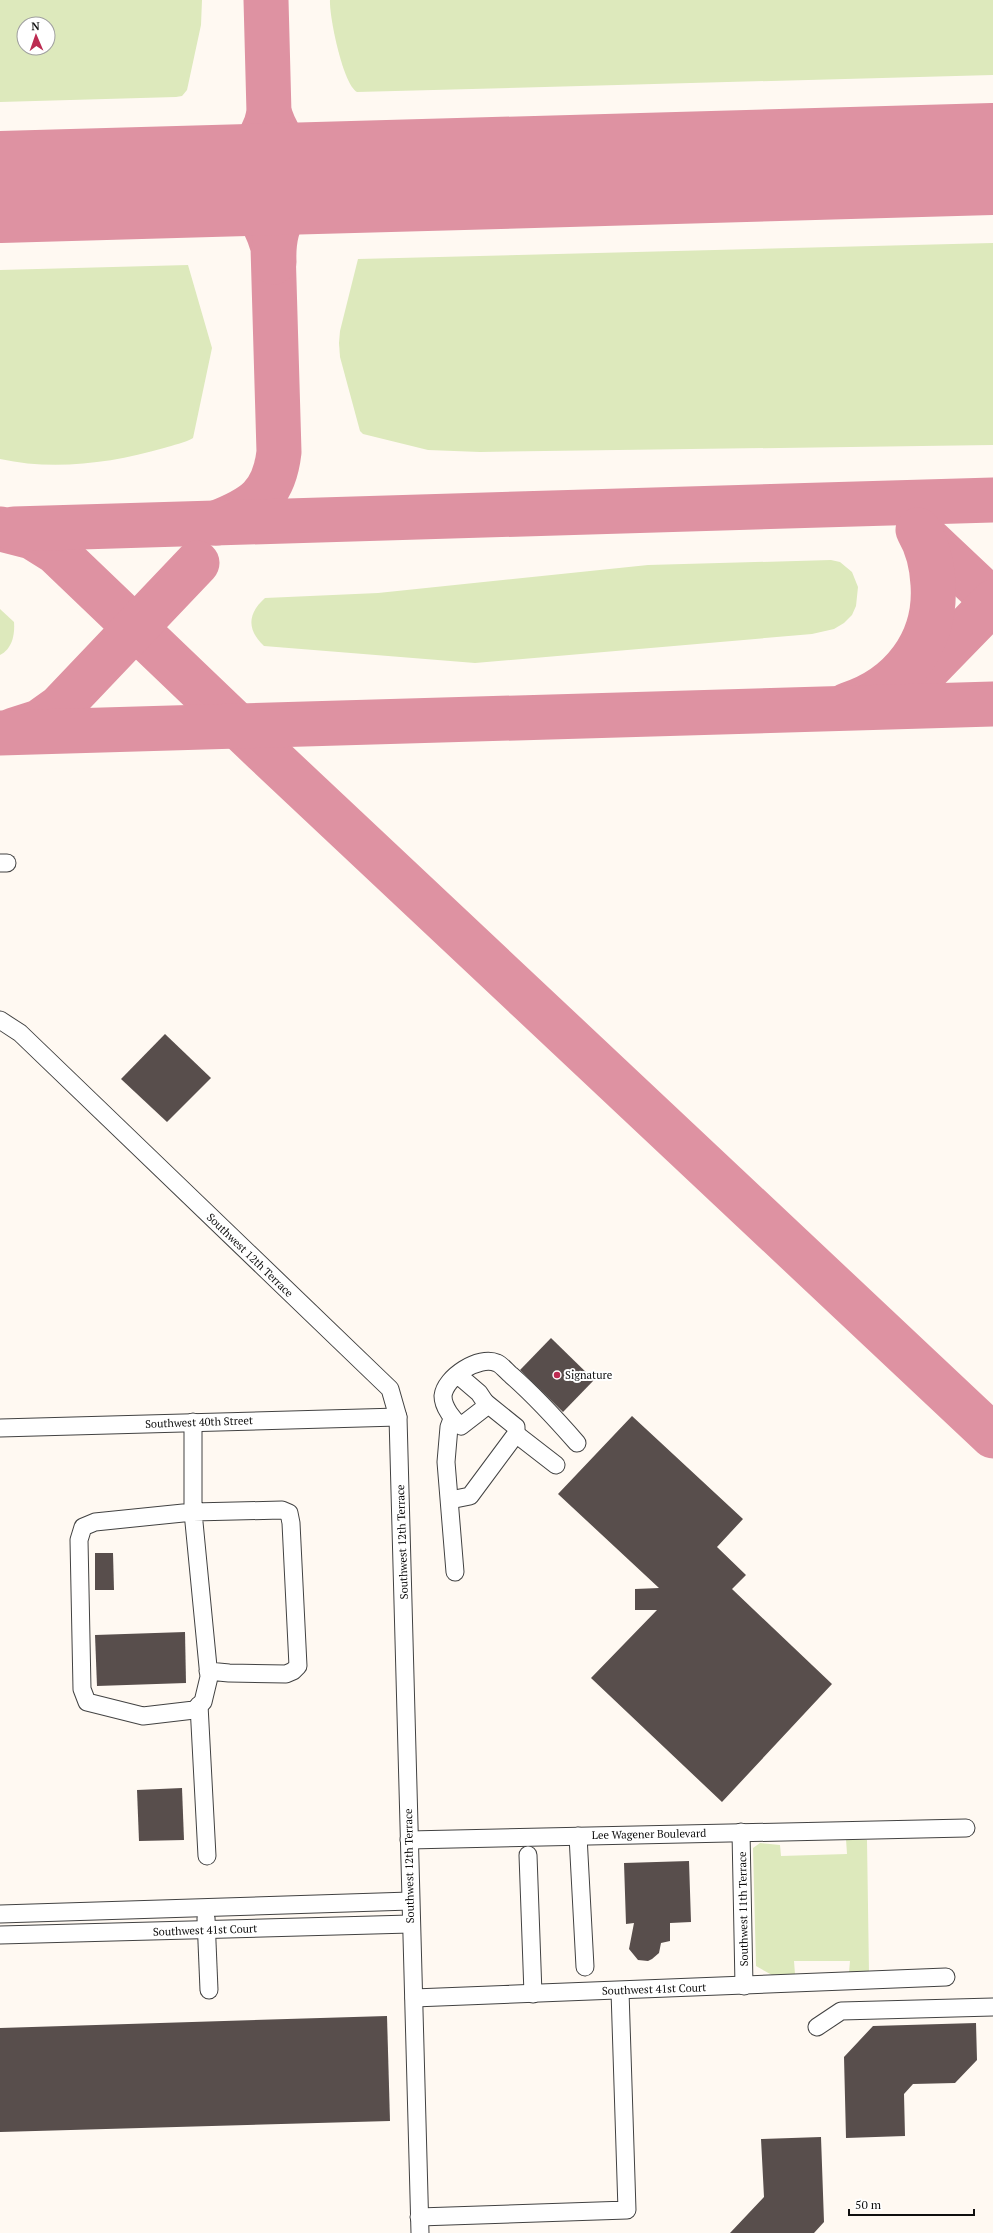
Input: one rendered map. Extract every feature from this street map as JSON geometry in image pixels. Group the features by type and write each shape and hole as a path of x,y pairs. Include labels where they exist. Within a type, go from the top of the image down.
{"street":[{"name":"Southwest 12th Terrace","path":"0,1020 20,1033 390,1389 398,1417 419,2225"},
{"path":"485,1402 483,1409 461,1426 452,1419 443,1398 445,1388 464,1369 483,1361 498,1363 530,1392 577,1443"},
{"path":"450,1500 470,1496 516,1434 516,1427 485,1402 479,1393 458,1375"},
{"name":"Southwest 40th Street","path":"0,1428 398,1417"},
{"path":"452,1419 449,1427 446,1462 455,1572"},
{"path":"193,1422 193,1512 208,1671 204,1702 194,1710 143,1716 87,1702 82,1689 79,1540 83,1527 95,1522 193,1512 282,1510 289,1513 291,1523 298,1666 293,1672 286,1674 208,1671"},
{"path":"516,1434 556,1465"},
{"path":"199,1705 207,1856"},
{"name":"Lee Wagener Boulevard","path":"409,1840 966,1828"},
{"name":"Southwest 11th Terrace","path":"741,1832 744,1986"},
{"path":"578,1836 585,1967"},
{"path":"528,1855 533,1994"},
{"name":"Southwest 41st Court","path":"0,1914 410,1901"},
{"path":"205,1908 209,1990"},
{"name":"Southwest 41st Court","path":"0,1935 410,1924"},
{"name":"Southwest 41st Court","path":"414,1998 946,1977"},
{"path":"419,2225 627,2210 620,1991"},
{"path":"817,2027 841,2012 993,2007"}],"green space":[{"path":"0,0 202,0 201,25 187,90 182,96 0,102"},
{"path":"330,0 993,0 993,75 357,92 352,87 342,64 334,34"},
{"path":"993,243 993,445 480,452 428,450 363,434 360,431 340,357 340,331 358,259"},
{"path":"188,265 212,348 193,438 183,443 124,458 83,464 62,465 20,463 0,459 0,270"},
{"path":"831,560 840,562 852,572 858,587 856,606 852,615 844,623 834,629 812,634 475,663 264,646 254,634 251,622 255,610 265,598 378,593 648,565"},
{"path":"0,609 14,622 14,627 10,645 0,655"},
{"path":"846,1839 867,1840 869,1973 849,1972 850,1961 794,1961 795,1974 772,1975 756,1966 753,1848 760,1843 780,1845 781,1856 847,1854"}],"building":[{"path":"165,1034 211,1078 167,1122 121,1079"},
{"name":"Signature","path":"551,1338 594,1380 563,1412 520,1370"},
{"path":"632,1416 743,1519 717,1547 746,1575 732,1589 832,1684 722,1802 591,1678 657,1610 635,1610 635,1589 659,1588 558,1494"},
{"path":"95,1553 113,1553 114,1590 95,1590"},
{"path":"185,1632 186,1683 97,1686 95,1635"},
{"path":"182,1788 184,1840 139,1841 137,1790"},
{"path":"689,1861 691,1922 670,1923 670,1941 661,1943 659,1953 652,1959 648,1961 638,1960 629,1949 634,1923 626,1924 624,1863"},
{"path":"387,2016 390,2121 0,2132 0,2028"},
{"path":"976,2023 977,2060 955,2083 913,2084 904,2094 905,2136 846,2138 844,2057 873,2026"},
{"path":"821,2137 824,2222 814,2233 730,2233 764,2197 761,2139"}],"taxiway":[{"path":"210,181 230,168 248,153 261,136 266,125 269,113 266,0"},
{"path":"269,113 280,138 293,154 311,167 335,178"},
{"path":"274,262 274,245 277,231 281,219 288,209 307,193 335,178"},
{"path":"210,181 234,192 251,205 264,223 273,247 279,452 272,480 267,490 260,498 241,512 216,523"},
{"path":"14,529 993,500"},
{"path":"1,529 32,537 56,552 264,751 993,1436"},
{"path":"847,705 884,687 899,675 912,660 922,643 929,625 933,605 933,584 929,556 918,530"},
{"path":"920,532 993,601"},
{"path":"14,730 39,722 60,707 197,563"},
{"path":"917,680 993,602"},
{"path":"0,733 993,704"}],"runway":[{"path":"0,187 993,159"}],"place":[{"name":"Signature","path":"557,1375"}]}
